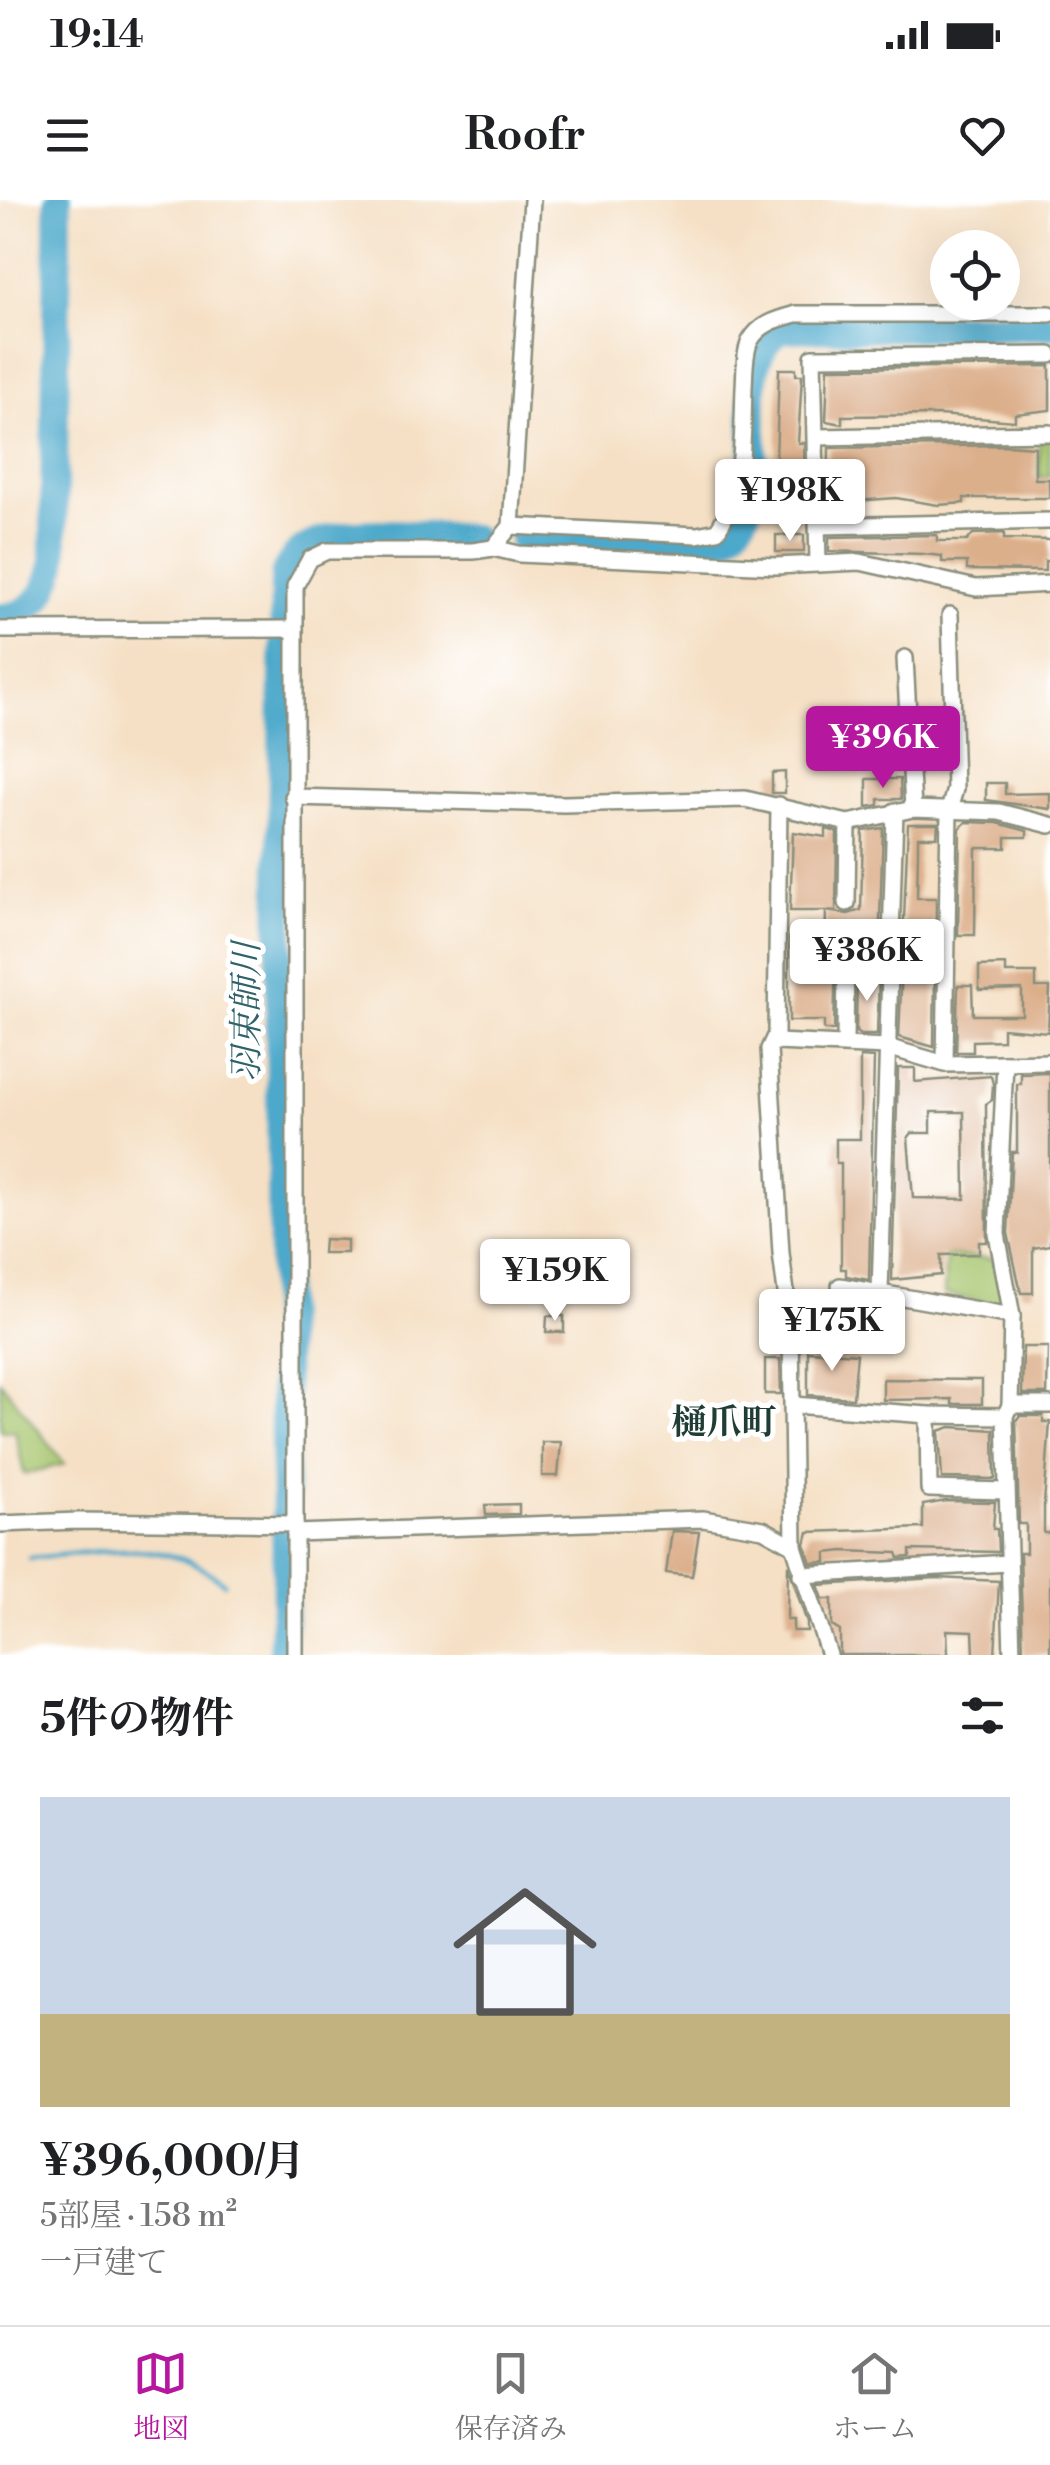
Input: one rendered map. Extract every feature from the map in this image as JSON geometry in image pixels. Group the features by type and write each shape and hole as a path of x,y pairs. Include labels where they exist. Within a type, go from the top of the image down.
{"street":[{"path":"493,548 511,526 532,200"},
{"path":"511,526 697,535 718,531 732,510 740,478 745,366 750,341 766,323 796,314 1050,314"},
{"path":"818,562 813,358 1050,355"},
{"path":"816,437 1050,433"},
{"path":"818,526 1050,521"},
{"path":"295,1655 292,628 300,572 310,559 328,551 354,548 473,552 493,548 519,554 776,566 860,562 976,588 1050,584"},
{"path":"945,1064 949,810 955,789 950,615"},
{"path":"0,630 292,628"},
{"path":"905,658 913,809"},
{"path":"293,796 564,804 745,800 848,822 913,809 999,812 1050,825"},
{"path":"779,805 776,1042 769,1049 793,1405 794,1546 828,1655"},
{"path":"880,1292 895,811"},
{"path":"848,822 848,903"},
{"path":"846,1043 846,961 893,960"},
{"path":"776,1042 888,1047 945,1064 1050,1062"},
{"path":"1004,1063 997,1234 1012,1316 1005,1490 1012,1655"},
{"path":"840,1286 1012,1316"},
{"path":"793,1405 928,1415 1050,1405"},
{"path":"928,1415 928,1489 1005,1490"},
{"path":"0,1524 78,1521 295,1529 703,1520 751,1526 794,1546"},
{"path":"801,1575 1009,1563"}],"green space":[{"path":"1039,439 1050,439 1050,476 1039,477"},
{"path":"946,1255 995,1259 1003,1298 996,1305 944,1294"},
{"path":"0,1381 65,1464 24,1474 15,1431 1,1431"}],"building":[{"path":"1050,366 1050,410 1015,414 1015,421 939,415 842,416 842,424 826,421 828,368"},
{"path":"779,369 796,369 796,375 802,375 798,443 804,443 805,492 775,492"},
{"path":"1035,447 1035,479 1049,479 1049,498 964,498 964,503 938,505 896,498 828,503 829,448"},
{"path":"1004,533 1004,539 1050,540 1050,561 1045,561 1045,571 967,570 967,562 942,562 942,556 829,551 829,537 937,535 937,541 967,541 973,534"},
{"path":"776,535 804,535 804,552 776,552"},
{"path":"785,772 785,793 772,793 772,773"},
{"path":"867,779 900,779 901,799 879,799 879,805 867,807"},
{"path":"986,783 1005,783 1005,794 1050,793 1050,809 986,800"},
{"path":"966,822 997,823 1027,831 1027,837 1006,837 1006,848 976,848 975,935 958,935 960,828"},
{"path":"908,824 938,824 937,837 918,837 917,898 936,898 934,1047 899,1037"},
{"path":"883,828 879,949 845,950 836,956 834,1030 824,1030 824,1021 789,1021 789,937 800,937 800,945 825,945 826,911 848,914 861,910 863,831"},
{"path":"826,829 837,832 836,911 790,911 793,832 826,837"},
{"path":"1006,965 1006,973 1036,973 1036,987 1050,987 1048,1032 1003,1028 1003,1040 973,1041 973,1052 956,1052 958,985 972,985 973,1015 1022,1015 1022,989 979,990 979,966"},
{"path":"879,972 877,1035 860,1035 856,1032 857,975"},
{"path":"860,1057 874,1058 869,1280 846,1276 846,1269 841,1269 841,1163 836,1163 836,1139 860,1139"},
{"path":"898,1068 915,1068 915,1082 991,1076 992,1100 986,1104 987,1242 979,1242 979,1254 941,1255 941,1275 892,1280","holes":["931,1112 964,1112 965,1199 913,1198 908,1138 912,1133 931,1133"]},
{"path":"1050,1073 1050,1245 1033,1248 1033,1293 1021,1293 1008,1233 1012,1152 1017,1152 1017,1084 1021,1084 1021,1074"},
{"path":"324,1239 347,1240 347,1253 323,1253"},
{"path":"547,1316 564,1316 564,1332 546,1332"},
{"path":"1023,1347 1048,1347 1047,1394 1022,1394"},
{"path":"808,1351 857,1354 853,1398 808,1395"},
{"path":"765,1359 780,1359 781,1394 765,1394"},
{"path":"883,1379 982,1380 982,1404 952,1404 952,1399 883,1400"},
{"path":"1020,1416 1043,1416 1043,1422 1050,1422 1044,1533 1050,1533 1050,1655 1023,1655 1020,1553 1026,1553 1026,1524 1019,1524 1016,1420"},
{"path":"951,1427 994,1430 995,1479 942,1478 939,1431"},
{"path":"542,1442 561,1442 558,1476 542,1476"},
{"path":"946,1501 995,1502 993,1529 997,1529 998,1552 910,1550 910,1557 899,1558 897,1553 843,1551 826,1553 826,1562 811,1563 805,1544 808,1532 923,1528 923,1505"},
{"path":"519,1504 519,1514 486,1515 485,1505"},
{"path":"672,1531 699,1532 692,1576 666,1573"},
{"path":"788,1565 807,1631 793,1631 793,1620 787,1620"},
{"path":"937,1578 999,1581 995,1655 974,1655 973,1631 947,1630 948,1655 840,1655 840,1631 832,1626 832,1599 823,1599 818,1585"}],"waterway":[{"path":"0,617 30,608 48,584 54,564 58,200"},
{"name":"羽束師川","path":"523,540 700,546 731,533 747,510 753,480 754,377 763,349 783,329 1050,326"},
{"name":"羽束師川","path":"282,1655 286,1586 279,1024 284,576 295,557 314,544 338,536 395,533 473,538"},
{"path":"30,1558 107,1551 155,1552 201,1568 224,1583"}],"district":[{"name":"樋爪町","path":"724,1422"}]}
